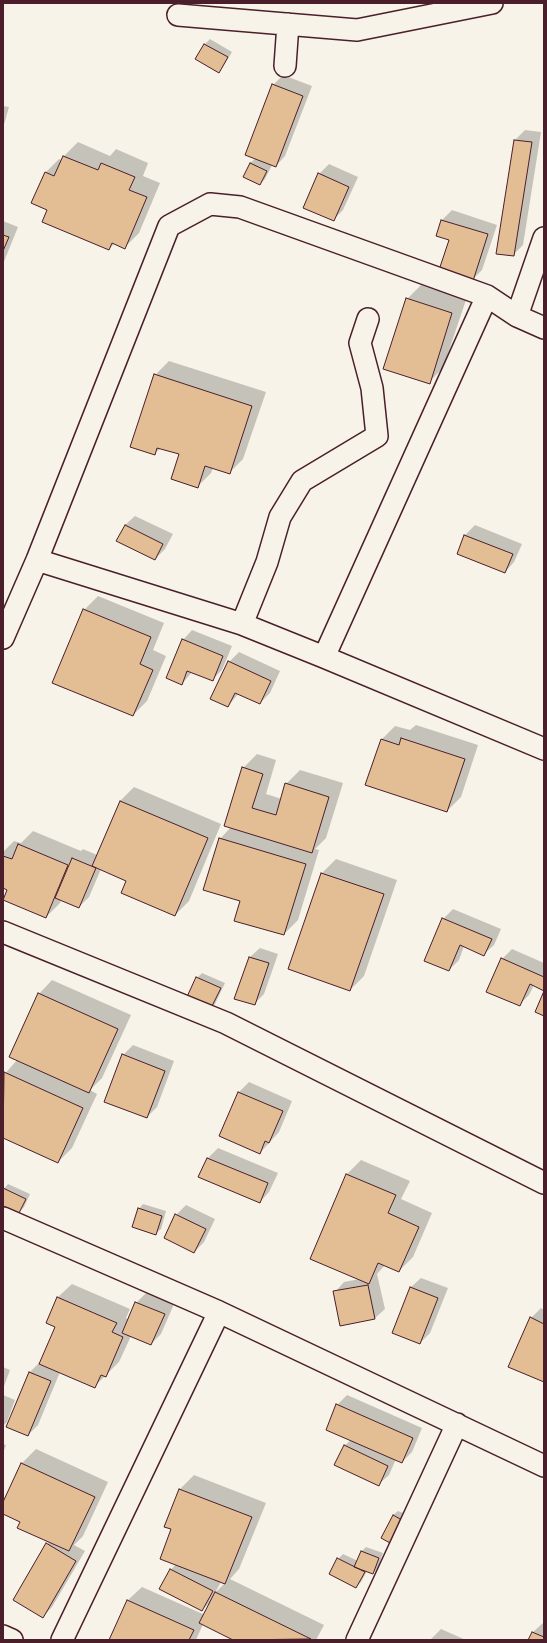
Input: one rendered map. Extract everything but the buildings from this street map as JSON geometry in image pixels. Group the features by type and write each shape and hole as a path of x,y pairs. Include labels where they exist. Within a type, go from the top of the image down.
{"street":[{"path":"178,15 357,30 492,3"},
{"path":"286,66 288,24"},
{"path":"3,638 37,560 169,226 210,204 240,207 487,296 517,316 544,328"},
{"path":"517,316 544,238"},
{"path":"324,657 487,296"},
{"path":"242,624 268,562 280,517 302,481 377,436 372,388 360,343 368,319"},
{"path":"37,560 242,624 544,749"},
{"path":"3,932 226,1024 544,1183"},
{"path":"3,1218 219,1312 544,1466"},
{"path":"62,1640 219,1312"},
{"path":"357,1640 457,1424"},
{"path":"3,1636 12,1640"}]}
